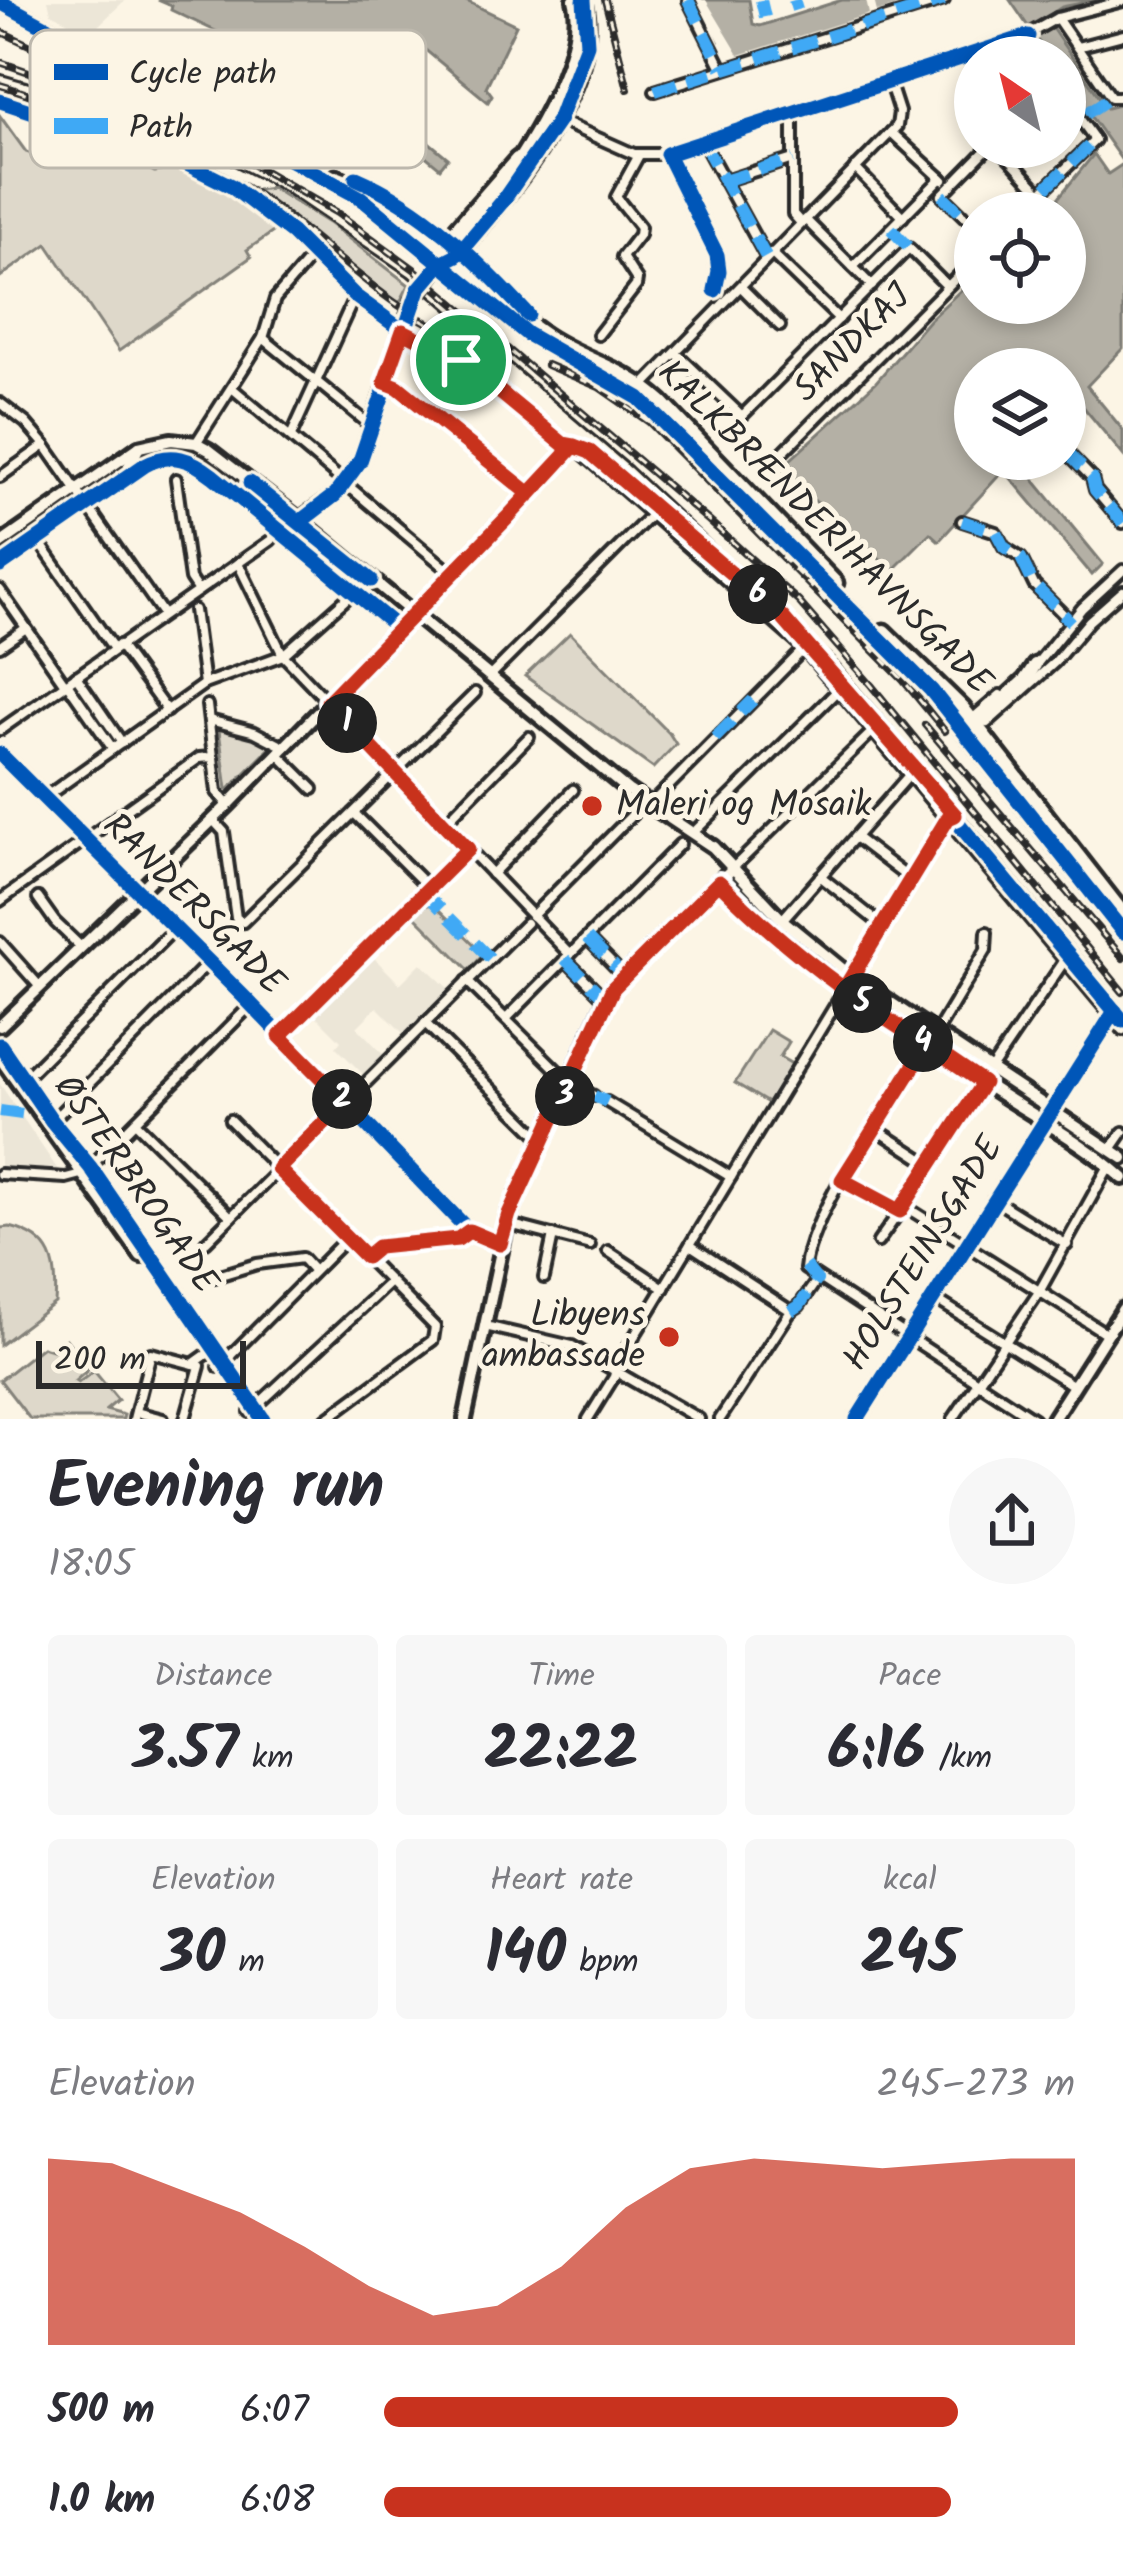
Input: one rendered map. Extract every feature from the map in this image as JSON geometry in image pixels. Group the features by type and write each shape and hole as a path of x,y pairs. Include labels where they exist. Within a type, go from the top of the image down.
{"main road":[{"name":"KALKBRÆNDERIHAVNSGADE","path":"0,2 49,30"},
{"path":"435,236 448,236 455,230 517,159"},
{"name":"KALKBRÆNDERIHAVNSGADE","path":"312,169 449,255"},
{"name":"KALKBRÆNDERIHAVNSGADE","path":"312,169 359,185 435,236 542,345 639,390 975,728 1123,914"},
{"path":"975,728 1035,665"},
{"name":"KALKBRÆNDERIHAVNSGADE","path":"975,728 1123,931"}],"street":[{"path":"449,255 501,190 544,114 578,34 574,0"},
{"path":"0,730 301,521 346,483 379,415 385,382 419,289 514,186 558,121 587,44 584,0"},
{"path":"688,0 722,68"},
{"path":"655,91 944,0"},
{"path":"1029,36 1053,20 1123,1"},
{"path":"1053,20 1068,36"},
{"path":"1086,44 1123,35"},
{"path":"1086,60 1111,97 1123,97"},
{"path":"544,114 639,155 667,154 954,62"},
{"path":"639,390 901,120 890,84"},
{"path":"793,114 793,214 872,286"},
{"path":"891,132 950,187"},
{"path":"703,142 769,255 838,319"},
{"path":"598,335 633,292 637,280 622,257 640,227 616,197 639,155"},
{"path":"724,181 793,159"},
{"path":"856,168 903,217"},
{"path":"954,207 942,195 969,168"},
{"path":"1018,168 1040,192 1065,168"},
{"path":"854,267 941,178"},
{"path":"296,239 356,296 403,331 476,369 552,435"},
{"path":"679,356 742,416 909,248 947,286"},
{"path":"196,443 263,338 275,299 312,256"},
{"name":"SANDKAJ","path":"769,466 954,279"},
{"path":"744,290 780,326"},
{"path":"290,437 356,296"},
{"path":"263,338 371,426"},
{"path":"385,382 398,387 530,494"},
{"path":"232,388 453,574"},
{"path":"0,403 45,446 163,614"},
{"path":"0,544 139,447 171,440 196,443 301,521 649,806 693,832 734,867 782,920 852,977 1123,1158"},
{"path":"0,477 45,446"},
{"path":"0,1026 228,806 574,446 804,650 1123,1030"},
{"path":"0,566 128,477 139,447"},
{"path":"1086,472 1123,523"},
{"path":"176,479 190,579 198,591"},
{"path":"489,677 653,513"},
{"path":"962,521 996,532 1004,546 1021,558 1034,585 1071,622"},
{"path":"38,540 166,711"},
{"path":"238,563 283,655 493,874 606,1000"},
{"path":"1035,665 1123,570"},
{"path":"0,590 66,684 117,746"},
{"path":"975,728 1055,662 1089,621 1123,591"},
{"path":"44,798 204,684 283,655 354,592"},
{"path":"194,610 204,684"},
{"path":"0,646 26,628"},
{"path":"649,806 804,650"},
{"path":"76,676 117,746"},
{"path":"693,832 838,690"},
{"path":"213,820 224,832 236,918 247,920 475,693"},
{"path":"206,705 217,792 228,806"},
{"path":"209,720 255,732 281,750 313,789"},
{"path":"465,1419 509,1214 606,1000 624,976 872,732"},
{"path":"444,824 529,737"},
{"name":"RANDERSGADE","path":"0,754 469,1231 500,1244"},
{"path":"0,901 199,758 212,757"},
{"path":"782,920 911,773"},
{"path":"493,874 573,790"},
{"path":"354,813 429,888"},
{"path":"206,1242 633,814"},
{"path":"588,1419 948,818"},
{"path":"855,837 911,880"},
{"path":"506,1019 680,844"},
{"path":"280,1036 468,849"},
{"path":"820,876 883,926"},
{"path":"719,882 770,933 843,991 1123,1178"},
{"path":"38,898 81,947"},
{"path":"21,1082 175,928"},
{"path":"936,1034 986,950 987,932"},
{"path":"587,938 624,976"},
{"path":"0,942 40,987"},
{"path":"992,1069 1065,960"},
{"path":"49,1123 208,963"},
{"path":"467,980 570,1083 594,1096"},
{"path":"0,1174 66,1178 86,1170 251,1005"},
{"path":"1052,1108 1111,1016"},
{"path":"425,1023 545,1137"},
{"name":"ØSTERBROGADE","path":"0,1045 49,1123 256,1414"},
{"path":"927,1045 842,1180 804,1264 817,1280 1034,1419"},
{"name":"ØSTERBROGADE","path":"0,1058 21,1082"},
{"path":"878,1242 983,1083"},
{"path":"607,1102 731,1177"},
{"path":"230,1120 436,1327 433,1340 326,1419"},
{"name":"HOLSTEINSGADE","path":"857,1419 1043,1121"},
{"path":"135,1122 231,1217"},
{"path":"873,1127 930,1164"},
{"path":"1112,1148 1123,1132"},
{"path":"953,1419 1039,1292 1109,1166"},
{"path":"842,1180 903,1209 1107,1334"},
{"path":"993,1199 1066,1245"},
{"path":"508,1224 590,1245"},
{"path":"366,1257 378,1247 458,1239 469,1231"},
{"path":"544,1278 553,1234"},
{"path":"221,1365 346,1238"},
{"path":"690,1245 791,1311"},
{"path":"608,1251 664,1288"},
{"path":"214,1277 257,1264 302,1258 313,1270"},
{"path":"720,1419 817,1280"},
{"path":"256,1414 390,1282"},
{"path":"932,1297 1074,1386"},
{"path":"1054,1419 1123,1309"},
{"path":"484,1326 572,1346 699,1419"},
{"path":"193,1364 211,1351"},
{"path":"164,1419 135,1415 151,1353 200,1366 185,1419"}],"shaded area":[{"path":"48,0 125,0 89,30 51,13"},
{"path":"158,0 464,0 516,25 486,87 492,95 488,102 426,50 426,30 213,30 171,10 172,6"},
{"path":"704,0 749,0 753,24 760,26 842,0 929,0 737,60 723,47"},
{"path":"1010,0 1097,0 1062,7 1045,18 1057,36 1035,36"},
{"path":"1086,78 1107,108 1123,104 1123,162 1086,110"},
{"path":"0,116 30,153 30,168 149,168 157,172 190,168 235,192 276,230 247,250 251,257 119,351 47,244 0,277"},
{"path":"426,140 448,158 440,168 426,157"},
{"path":"1094,154 1108,174 1123,164 1123,348 1087,386 1123,430 1123,455 1086,410 1086,348 954,348 954,480 995,480 939,541 930,533 892,571 778,471 876,382 954,297 954,324 1086,324 1086,192 1063,192"},
{"path":"272,188 330,224 409,285 399,304 256,190"},
{"path":"1012,480 1034,480 1103,564 1092,575"},
{"path":"570,633 676,744 653,768 525,676"},
{"path":"218,723 276,742 229,789 227,789"},
{"path":"433,904 484,954 469,970 414,915"},
{"path":"371,955 400,984 421,963 449,989 405,1035 377,1007 357,1027 384,1055 364,1075 336,1047 341,1041 313,1013"},
{"path":"769,1030 789,1042 780,1057 792,1064 768,1103 735,1083"},
{"path":"0,1084 60,1173 0,1168"},
{"path":"10,1227 36,1238 50,1255 55,1303 0,1345 0,1228"},
{"path":"66,1339 89,1369 75,1381 94,1371 118,1400 106,1410 124,1415 123,1419 30,1419 0,1380 42,1347 52,1350"}],"pier":[{"path":"698,0 706,0 739,55 869,14 866,0 874,0 877,12 930,0 731,62 717,46 720,42"}],"tram line":[{"path":"0,74 30,83"},
{"path":"239,168 283,191 408,276 631,467 831,655 1123,1007"}],"railway":[{"path":"605,0 628,89"},
{"path":"0,31 30,46"},
{"path":"0,62 30,72"},
{"path":"0,85 30,95"},
{"path":"210,168 268,202 392,301 478,345"},
{"path":"259,168 337,213 414,269 799,602 1123,992"},
{"path":"547,365 599,387 649,422 903,680 945,731"},
{"path":"925,725 1123,958"}],"marked path":[{"path":"688,0 722,68"},
{"path":"761,0 765,17"},
{"path":"794,0 797,10"},
{"path":"655,91 944,0"},
{"path":"1086,114 1111,97"},
{"path":"1042,192 1095,140"},
{"path":"703,142 766,257"},
{"path":"724,181 793,159"},
{"path":"942,195 954,207"},
{"path":"891,229 909,248"},
{"path":"1086,472 1123,523"},
{"path":"962,521 996,532 1004,547 1021,558 1034,585 1071,622"},
{"path":"715,738 753,700"},
{"path":"422,895 490,958"},
{"path":"587,938 624,976"},
{"path":"565,959 606,1000"},
{"path":"594,1096 607,1102"},
{"path":"0,1111 22,1114"},
{"path":"791,1311 817,1280 804,1264"}],"cycle path":[{"path":"301,521 335,495 360,461 419,289 441,263 457,255 502,202 558,121 587,44 584,0"},
{"path":"0,2 52,30"},
{"path":"715,290 717,255 667,154 954,60"},
{"path":"0,101 30,111"},
{"path":"195,168 231,186 292,233 355,296 403,331 476,369 563,444 590,452 756,593 809,644 1123,1021"},
{"path":"306,168 361,198 527,334 639,398 931,690 1123,932"},
{"path":"356,178 427,220 528,315"},
{"path":"0,566 145,465 164,458 181,459 213,476 399,629 574,446"},
{"path":"250,483 371,580"},
{"path":"0,754 246,999 469,1231 500,1243"},
{"path":"857,1419 1115,1011"},
{"path":"0,1045 263,1419"}],"place":[{"name":"Maleri og Mosaik","path":"592,806"},
{"name":"Libyens ambassade","path":"669,1337"}],"route":[{"path":"461,360 403,331 385,382 398,387 530,494 567,454 574,446 590,452 782,617 955,815 948,818 843,991 926,1044 983,1083 900,1211 842,1180 927,1045 843,991 770,933 719,882 613,988 509,1214 500,1244 469,1231 458,1239 378,1247 366,1257 278,1169 345,1102 280,1036 468,849 328,702 507,518 530,494 574,446 563,444 461,360"}]}
